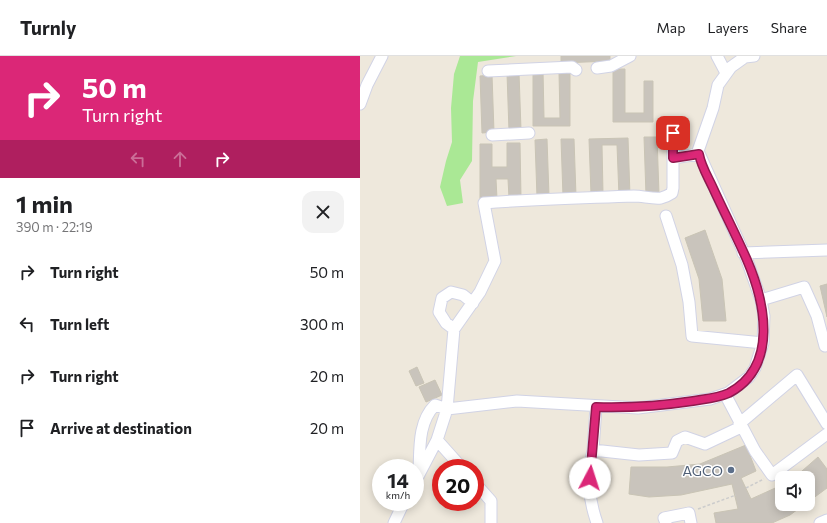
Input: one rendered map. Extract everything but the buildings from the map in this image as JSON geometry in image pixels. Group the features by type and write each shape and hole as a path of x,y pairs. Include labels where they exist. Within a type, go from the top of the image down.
{"street":[{"path":"360,104 382,56"},
{"path":"597,68 611,66 630,56"},
{"path":"716,56 726,73"},
{"path":"419,459 423,423 427,413 435,405 446,408 517,401 549,402 596,407 638,408 710,399 725,394 749,377 755,368 763,343 764,316 761,300 743,252 699,154 699,144 713,108 718,85 726,73 738,61 754,56"},
{"path":"488,71 572,67 576,70"},
{"path":"492,135 529,133"},
{"path":"424,465 437,440 446,408 454,329 480,292 495,261 484,203 557,198 662,198 672,192 673,133"},
{"path":"673,158 699,154"},
{"path":"666,216 682,264 690,302 692,336 763,343"},
{"path":"743,252 827,250"},
{"path":"761,300 804,287 817,316 825,346"},
{"path":"454,329 446,323 439,312 442,298 451,292 463,295 473,303"},
{"path":"593,450 639,455 672,453 677,441 685,438 705,444 740,425 797,374 827,424"},
{"path":"725,394 755,451 772,475 827,434"},
{"path":"596,407 593,450 590,466 590,502 597,523"},
{"path":"437,440 454,459"},
{"path":"484,493 491,501 491,523"},
{"path":"394,523 400,511"},
{"path":"666,523 664,518 690,518"},
{"path":"820,523 827,520"}],"path":[{"path":"746,488 772,475"},
{"path":"690,518 736,495"}],"green space":[{"path":"460,56 516,56 478,62 473,101 472,161 460,180 463,203 447,206 440,187 452,142 451,108 454,74"}],"place":[{"name":"AGCO","path":"731,470"}],"route":[{"path":"590,478 596,407 638,408 710,399 728,393 749,377 755,368 763,343 764,316 761,300 747,260 699,154 673,158 673,133"}]}
